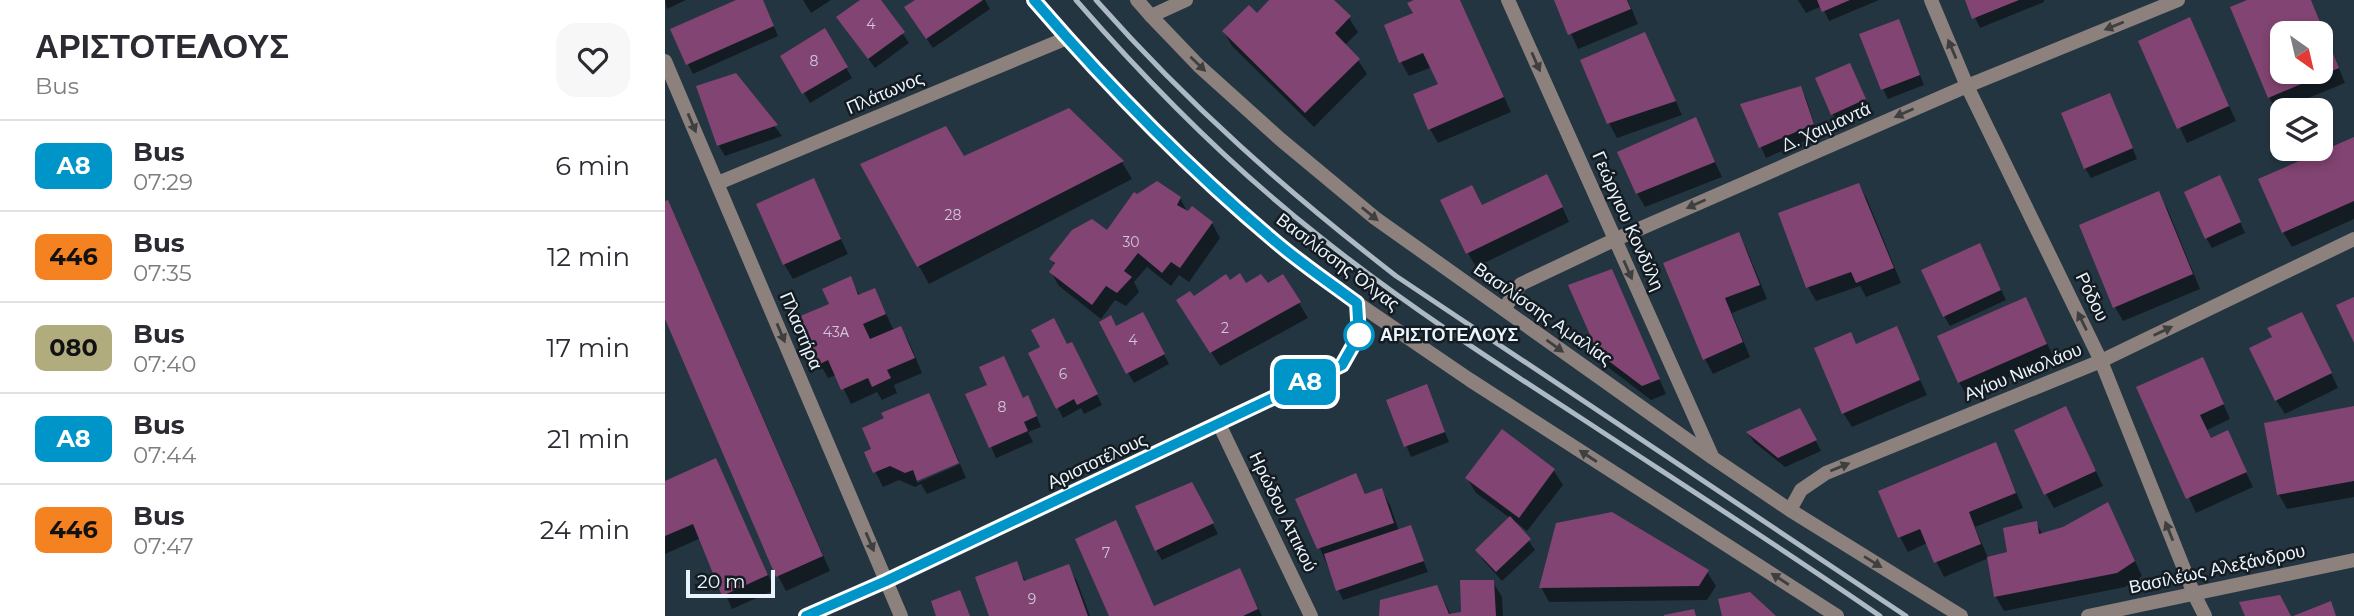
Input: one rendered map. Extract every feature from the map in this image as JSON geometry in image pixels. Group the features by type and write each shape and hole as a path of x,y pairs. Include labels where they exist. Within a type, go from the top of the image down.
{"street":[{"name":"Βασιλίσσης Όλγας","path":"1034,0 1130,104 1277,243 1357,303 1470,380 1837,616"},
{"name":"Βασιλίσσης Αμαλίας","path":"1137,0 1199,66 1280,139 1375,218 1713,458 1790,510 1961,616"},
{"path":"1151,16 1187,0"},
{"name":"Γεώργιου Κονδύλη","path":"1508,0 1713,458"},
{"name":"Ρόδου","path":"1931,0 1967,86 2101,361 2205,616"},
{"name":"Δ. Χαιμαντά","path":"1504,309 1521,285 1614,240 1967,86 2178,0"},
{"name":"Πλάτωνος","path":"718,183 1067,38"},
{"name":"Πλαστήρα","path":"665,61 901,616"},
{"name":"Αγίου Νικολάου","path":"1790,510 1801,490 1826,473 2101,361 2354,239"},
{"name":"Αριστοτέλους","path":"807,616 1342,365 1359,335 1357,303"},
{"name":"Ηρώδου Αττικού","path":"1219,424 1311,616"},
{"name":"Βασιλέως Αλεξάνδρου","path":"2088,616 2354,560"}],"building":[{"path":"736,0 763,0 774,26 686,65 670,29"},
{"path":"860,0 881,0 905,32 868,59 836,17"},
{"path":"915,0 983,0 926,39 904,7"},
{"path":"1269,0 1334,0 1351,16 1335,33 1360,59 1305,113 1222,31 1249,5 1257,13"},
{"path":"1414,0 1460,0 1504,97 1428,130 1413,94 1438,84 1423,53 1399,63 1384,25 1413,13 1407,3"},
{"path":"1554,0 1627,0 1631,9 1568,35"},
{"path":"1817,0 1850,0 1822,12"},
{"path":"1965,0 2019,0 1972,19"},
{"path":"2247,0 2311,0 2320,21 2270,21 2270,84 2301,84 2268,98 2230,7"},
{"path":"2190,17 2229,106 2177,129 2138,41"},
{"path":"1899,19 1920,75 1881,90 1859,34"},
{"path":"825,28 848,67 802,94 780,56"},
{"path":"1645,32 1676,101 1607,124 1580,60"},
{"path":"2333,53 2339,68 2333,71"},
{"path":"1850,63 1866,99 1831,115 1815,78"},
{"path":"736,73 778,125 717,146 696,86"},
{"path":"1801,86 1814,124 1759,148 1740,104"},
{"path":"2110,93 2133,148 2084,169 2061,113"},
{"path":"1069,108 1124,161 917,267 860,164 946,126 964,156"},
{"path":"1696,117 1715,162 1636,194 1617,152"},
{"path":"2354,137 2354,201 2282,233 2258,179 2299,161 2333,161 2333,146"},
{"path":"1547,174 1563,207 1466,254 1440,200 1472,185 1482,205"},
{"path":"2220,175 2241,222 2205,239 2184,192"},
{"path":"814,178 841,239 783,265 756,204"},
{"path":"1157,181 1181,197 1177,205 1188,211 1192,206 1213,222 1180,268 1171,262 1162,273 1138,253 1124,271 1132,277 1117,293 1106,286 1092,305 1049,272 1055,263 1049,259 1072,230 1092,219 1107,230 1134,192 1137,194"},
{"path":"1859,183 1894,268 1856,283 1851,272 1806,288 1778,213"},
{"path":"2159,191 2193,274 2113,308 2079,225"},
{"path":"668,200 823,556 776,577 665,319 665,201"},
{"path":"1739,232 1760,285 1725,298 1743,342 1703,360 1663,263"},
{"path":"1980,243 2001,290 1943,317 1921,270"},
{"path":"1612,269 1660,379 1642,386 1598,353 1568,285"},
{"path":"1240,273 1246,283 1261,274 1268,283 1283,274 1301,302 1210,353 1176,300 1190,291 1194,296 1226,274 1230,280"},
{"path":"851,276 858,295 875,288 886,314 863,324 870,339 901,326 915,358 887,370 891,378 872,387 868,378 841,390 828,360 818,365 798,317 829,304 822,289"},
{"path":"2026,297 2047,344 1958,383 1937,336"},
{"path":"2354,297 2354,343 2336,305"},
{"path":"1143,312 1165,354 1126,374 1099,322 1111,315 1116,326"},
{"path":"2302,312 2332,373 2275,401 2249,348 2272,337 2267,328"},
{"path":"1054,318 1067,344 1072,342 1098,394 1077,405 1074,399 1056,409 1028,353 1040,347 1031,330"},
{"path":"1897,326 1920,380 1842,414 1814,348 1851,332 1856,344"},
{"path":"1004,356 1023,398 1028,395 1037,416 1024,422 1028,431 989,448 965,394 987,385 979,367"},
{"path":"2203,357 2224,404 2200,415 2211,438 2228,430 2247,472 2186,499 2136,387"},
{"path":"1427,384 1445,432 1404,447 1386,400"},
{"path":"929,393 959,463 917,481 913,470 905,473 890,466 873,473 864,452 871,449 862,428 884,418 881,413"},
{"path":"2066,406 2096,471 2044,495 2014,430"},
{"path":"2354,406 2354,481 2277,495 2264,423"},
{"path":"1800,408 1817,440 1778,458 1746,432"},
{"path":"1502,429 1555,469 1519,518 1465,478"},
{"path":"1996,442 2016,493 1969,512 1981,544 1934,563 1920,529 1898,538 1878,491"},
{"path":"716,458 768,575 722,596 693,524 665,536 665,481"},
{"path":"1356,473 1365,494 1382,488 1394,523 1317,549 1295,499"},
{"path":"1192,482 1214,523 1155,551 1135,506"},
{"path":"2108,502 2135,561 2117,573 1994,597 1987,557 2007,552 2003,528 2037,521 2039,534 2063,527"},
{"path":"1612,512 1709,570 1699,586 1539,588 1556,523"},
{"path":"1510,516 1531,539 1496,572 1475,550"},
{"path":"1116,520 1154,606 1240,568 1258,609 1243,616 1109,616 1075,539"},
{"path":"1411,525 1424,561 1336,591 1324,554"},
{"path":"1017,561 1024,581 1069,564 1088,616 989,616 975,577"},
{"path":"1460,580 1494,580 1496,616 1379,616 1380,600 1437,585 1449,614 1461,612"},
{"path":"960,590 970,616 936,616 931,601"},
{"path":"1750,592 1776,616 1722,616 1718,599"},
{"path":"2280,595 2291,616 2245,616 2239,602"},
{"path":"2331,601 2336,616 2293,616"},
{"path":"1694,609 1696,616 1664,616 1664,615"}],"railway":[{"path":"1076,0 1162,94 1223,153 1254,182 1351,261 1483,354 1880,616"},
{"path":"1096,0 1167,75 1239,145 1396,276 1906,616"}],"bus line":[{"name":"A8","path":"806,616 886,581 1342,365 1359,335 1357,303 1277,243 1212,184 1130,104 1034,0"}],"place":[{"name":"ΑΡΙΣΤΟΤΕΛΟΥΣ","path":"1359,335"}]}
